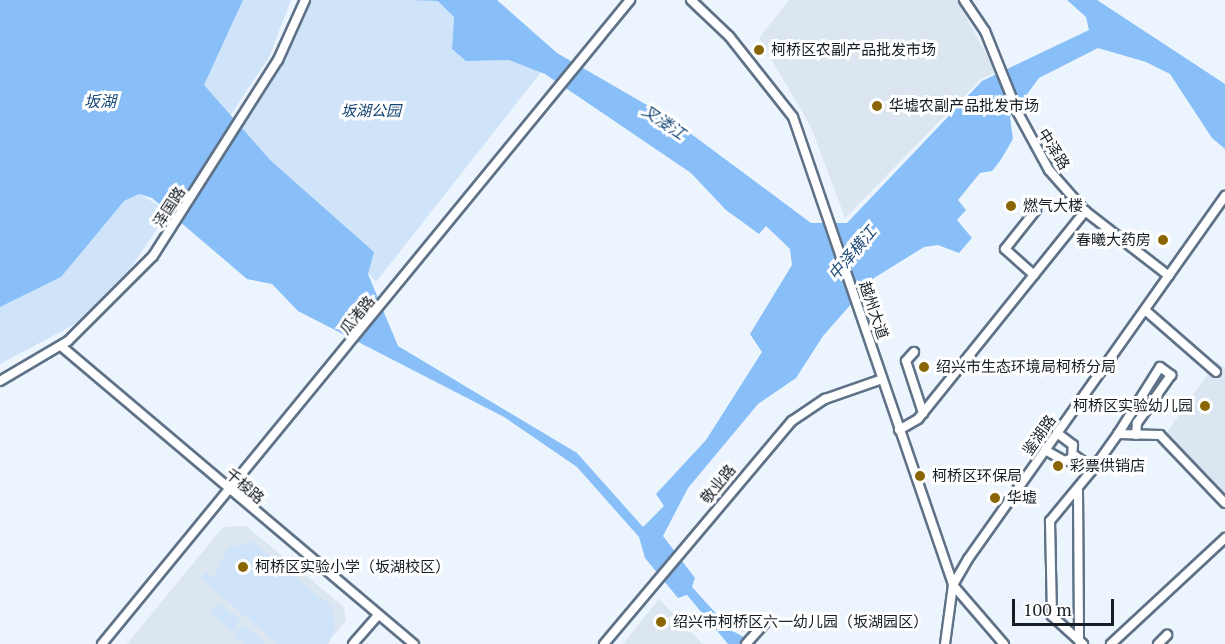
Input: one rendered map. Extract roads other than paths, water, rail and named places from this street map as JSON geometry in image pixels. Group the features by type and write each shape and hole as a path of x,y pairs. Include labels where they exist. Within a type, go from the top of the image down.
{"street":[{"name":"泽国路","path":"0,381 61,346 119,295 170,232 278,60 305,0"},
{"name":"瓜渚路","path":"102,644 391,295 630,0"},
{"name":"越州大道","path":"691,0 729,36 793,117 953,585 1004,644"},
{"name":"中泽路","path":"964,0 985,31 1018,113 1043,160 1085,211 1169,276"},
{"name":"鉴湖路","path":"945,644 953,585 1045,450 1225,196"},
{"path":"1034,275 1005,249 1036,210"},
{"path":"899,430 923,413 1085,211"},
{"path":"1145,310 1216,372"},
{"name":"千梭路","path":"61,346 414,644"},
{"path":"914,352 906,362 923,413"},
{"path":"1081,642 1052,616 1050,521 1078,489 1118,434 1160,367 1171,375 1137,423 1136,435"},
{"name":"敬业路","path":"604,644 792,421 825,399 882,379"},
{"path":"1057,433 1072,445 1074,455 1093,469"},
{"path":"1118,434 1160,435 1225,502"},
{"path":"1045,450 1065,461 1074,455"},
{"path":"1078,489 1081,642"},
{"path":"1111,644 1225,538"},
{"path":"353,644 378,615"},
{"path":"746,644 764,624"},
{"path":"1158,644 1167,635"}],"water":[{"path":"0,0 243,0 204,85 270,160 374,252 368,274 398,346 577,453 643,527 664,506 656,494 706,440 762,352 750,334 792,265 790,249 766,226 759,234 726,210 691,173 545,74 509,60 466,61 452,49 454,17 438,1 412,0 497,0 557,53 671,119 811,223 847,223 982,81 1089,30 1086,17 1067,0 1097,0 1225,84 1225,149 1212,138 1170,74 1146,62 1098,48 1039,78 1010,117 1013,139 1000,161 992,171 980,173 958,200 966,210 957,220 972,238 959,253 938,245 924,247 874,278 823,336 796,378 758,404 688,488 663,536 695,578 692,587 731,630 756,644 728,644 687,595 678,598 645,558 639,537 577,467 504,417 298,311 272,284 247,279 152,198 139,194 124,201 61,277 0,307"}],"place":[{"name":"柯桥区农副产品批发市场","path":"759,50"},
{"name":"华墟农副产品批发市场","path":"877,106"},
{"name":"燃气大楼","path":"1011,206"},
{"name":"春曦大药房","path":"1163,240"},
{"name":"绍兴市生态环境局柯桥分局","path":"924,367"},
{"name":"柯桥区实验幼儿园","path":"1205,406"},
{"name":"彩票供销店","path":"1058,466"},
{"name":"柯桥区环保局","path":"920,476"},
{"name":"华墟","path":"995,498"},
{"name":"柯桥区实验小学（坂湖校区）","path":"243,567"},
{"name":"绍兴市柯桥区六一幼儿园（坂湖园区）","path":"661,622"}],"water label":[{"name":"坂湖","path":"100,101"},
{"name":"叉溇江","path":"664,122"},
{"name":"中泽横江","path":"852,253"}],"park label":[{"name":"坂湖公园","path":"371,111"}]}
